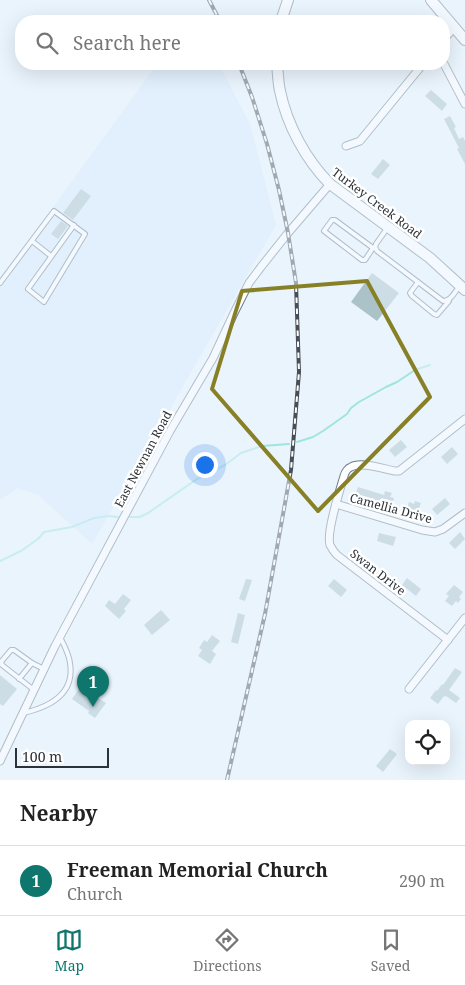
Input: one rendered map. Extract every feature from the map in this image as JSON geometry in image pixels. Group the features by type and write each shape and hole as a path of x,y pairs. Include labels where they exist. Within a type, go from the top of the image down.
{"street":[{"path":"284,15 288,0"},
{"path":"431,0 444,15"},
{"path":"450,21 465,40"},
{"path":"450,32 455,27"},
{"name":"Turkey Creek Road","path":"278,70 280,92 288,117 299,141 317,170 330,184 430,258 462,288"},
{"path":"346,146 360,141 418,70"},
{"path":"448,70 464,98"},
{"name":"East Newnan Road","path":"0,761 60,637 170,431 212,358 249,283 283,239 330,184"},
{"name":"Swan Drive","path":"448,640 332,550 329,539 336,504 346,471 351,467 362,464 395,471 399,470 465,419"},
{"name":"Camellia Drive","path":"336,504 434,532 444,529 465,513"},
{"path":"409,689 465,618"}],"lane":[{"path":"0,283 54,211 74,225 85,234 44,302 28,289 74,225"},
{"path":"388,227 376,244 374,247 365,260 362,260 324,231 332,220 335,220 374,247 443,300 447,301 462,288"},
{"path":"32,241 51,256"},
{"path":"418,282 410,293 434,314 440,313 450,298"},
{"path":"23,713 50,705 67,688 70,679 70,662 60,637"},
{"path":"34,690 2,665 1,662 11,650 14,650 32,664 44,669"},
{"path":"19,679 32,664"}],"highlighted area":[{"path":"367,281 430,397 318,511 212,389 242,291"}],"shaded area":[{"path":"153,70 222,70 250,124 276,225 92,544 38,495 18,488 0,500 0,280"}],"building":[{"path":"431,90 447,104 442,111 425,96"},
{"path":"450,116 456,127 454,128 459,139 463,137 465,141 465,164 444,119"},
{"path":"383,159 390,165 378,179 371,174"},
{"path":"81,189 91,196 73,220 63,213"},
{"path":"61,221 68,226 58,239 51,234"},
{"path":"372,273 399,293 377,321 351,302"},
{"path":"401,440 407,447 395,457 389,450"},
{"path":"452,447 458,454 447,464 441,457"},
{"path":"358,487 384,495 385,491 392,493 390,497 394,498 391,509 376,504 377,502 355,496"},
{"path":"445,498 450,504 437,515 432,509"},
{"path":"415,501 421,503 417,515 406,512 409,502 414,504"},
{"path":"460,532 465,539 455,549 449,543"},
{"path":"379,533 396,537 393,546 377,541"},
{"path":"407,578 421,589 416,596 402,585"},
{"path":"246,579 252,580 245,601 239,599"},
{"path":"334,579 347,590 341,597 328,586"},
{"path":"454,585 463,592 459,597 461,599 458,603 456,601 452,606 445,601 449,596 446,594"},
{"path":"123,594 131,600 124,609 126,611 119,619 105,606 109,600 115,604"},
{"path":"161,610 170,620 152,635 144,625"},
{"path":"238,613 245,615 238,644 231,642"},
{"path":"212,635 220,641 212,651 216,654 210,664 198,656 202,650 199,648 204,640 207,642"},
{"path":"455,668 462,672 449,690 460,698 456,703 444,696 438,704 430,698 443,685"},
{"path":"0,675 17,689 3,706 0,704"},
{"path":"79,689 96,701 98,698 106,703 95,718 88,713 89,711 72,699"},
{"path":"390,749 397,754 383,772 376,766"}],"waterway":[{"path":"297,442 313,437 347,414 359,402 415,370 430,365"},
{"path":"130,517 140,517 148,513 197,479 225,465 241,453 262,446 289,444"},
{"path":"0,561 21,551 38,539 44,532 72,527 94,518 118,517"}],"railway":[{"path":"209,0 217,15"},
{"path":"227,780 265,614 291,470 299,372 296,283 288,233 267,144 241,70"}],"place":[{"name":"Freeman Memorial Church","path":"93,707"}]}
